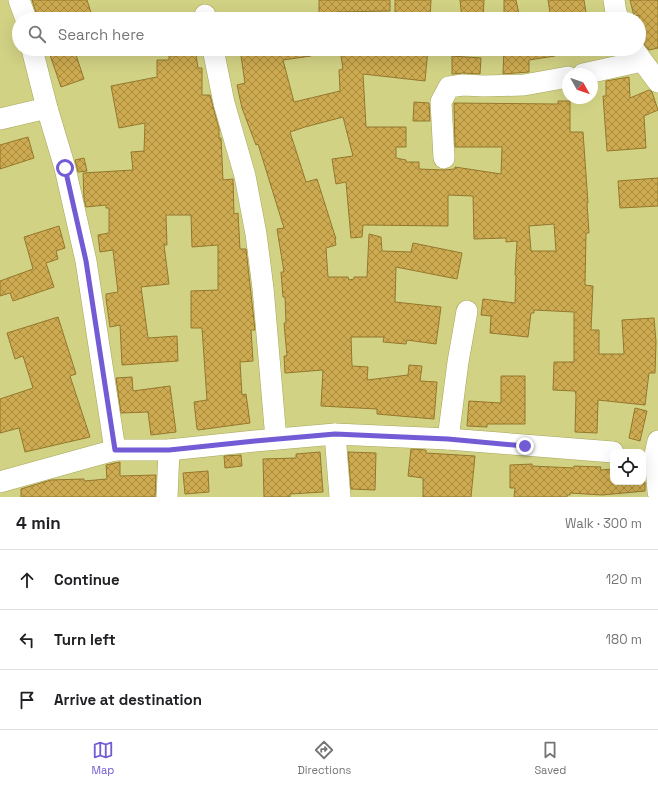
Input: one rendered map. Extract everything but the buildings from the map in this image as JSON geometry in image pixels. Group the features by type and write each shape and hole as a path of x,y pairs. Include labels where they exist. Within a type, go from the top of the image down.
{"street":[{"path":"19,0 23,12"},
{"path":"614,0 616,12"},
{"path":"34,56 47,108 65,168 86,261 115,450"},
{"path":"214,56 224,103 245,176 256,234 263,288 276,439"},
{"path":"598,69 635,56"},
{"path":"639,56 658,82"},
{"path":"444,158 441,102 449,87 463,85 524,85 562,78"},
{"path":"0,119 47,108"},
{"path":"448,439 458,362 467,311"},
{"path":"335,434 340,497"},
{"path":"0,482 115,450 169,450 335,434 448,439 610,452"},
{"path":"167,497 169,450"},
{"path":"652,450 658,486"}],"route":[{"path":"65,168 86,261 115,450 169,450 335,434 448,439 525,446"}]}
